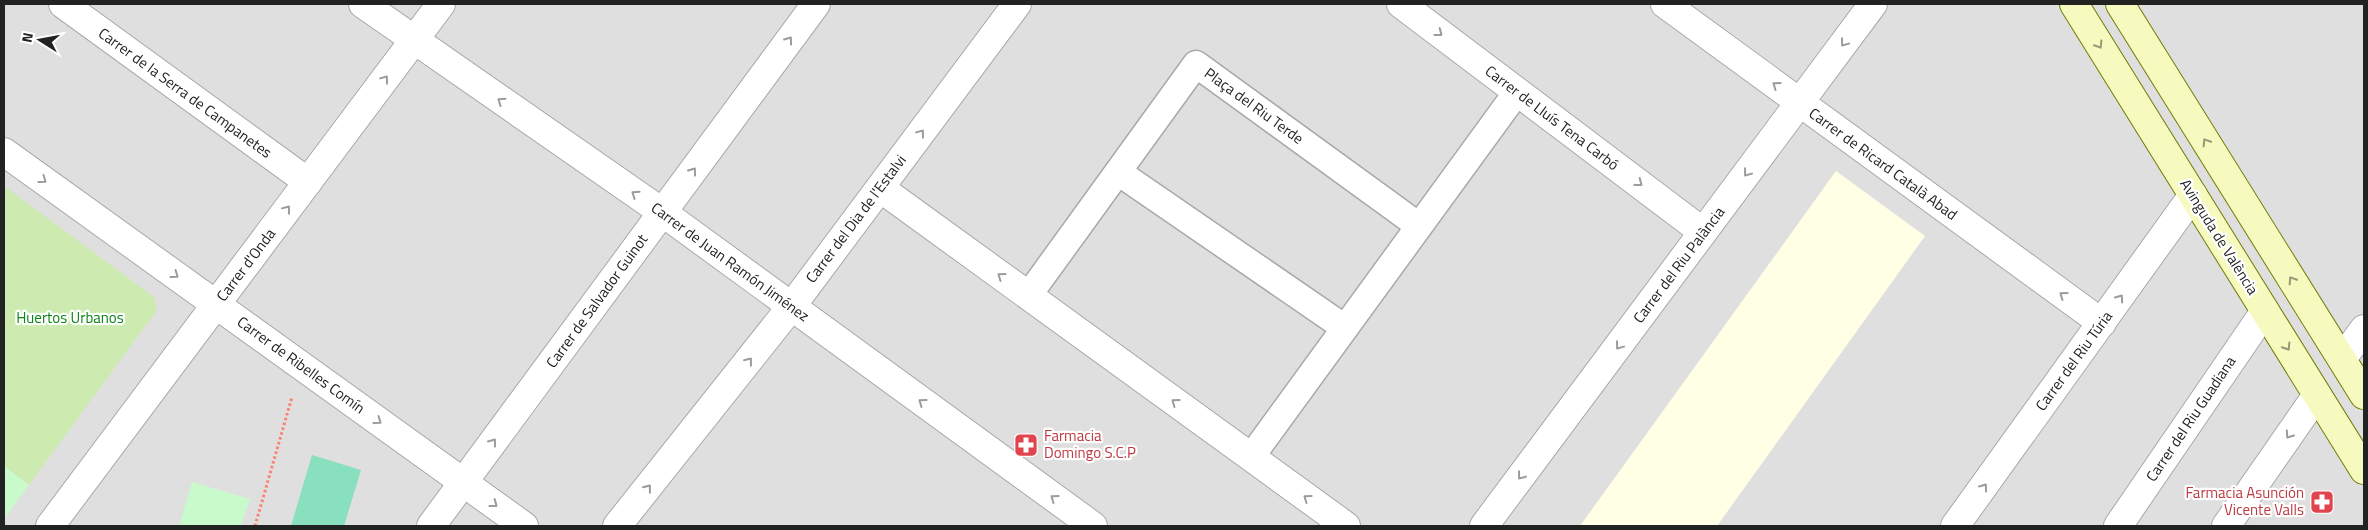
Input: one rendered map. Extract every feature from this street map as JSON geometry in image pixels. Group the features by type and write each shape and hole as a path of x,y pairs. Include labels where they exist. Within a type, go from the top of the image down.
{"main road":[{"name":"Avinguda de València","path":"2074,4 2364,470"},
{"path":"2120,4 2364,395"}],"street":[{"name":"Carrer de la Serra de Campanetes","path":"63,4 308,182"},
{"name":"Carrer de Juan Ramón Jiménez","path":"363,4 662,212 1093,526"},
{"name":"Carrer d'Onda","path":"50,526 441,4"},
{"name":"Carrer de Salvador Guinot","path":"431,526 816,4"},
{"name":"Carrer del Dia de l'Estalvi","path":"617,526 791,307 1017,4"},
{"name":"Carrer de Lluís Tena Carbó","path":"1400,4 1703,232"},
{"name":"Carrer de Ricard Català Abad","path":"1665,4 2102,323"},
{"name":"Carrer del Riu Palància","path":"1484,526 1873,4"},
{"name":"Plaça del Riu Terde","path":"1028,296 1196,64 1419,226"},
{"path":"1251,457 1517,92"},
{"name":"Carrer de Ribelles Comín","path":"4,152 524,526"},
{"path":"1118,172 1345,328"},
{"path":"880,188 1346,526"},
{"name":"Carrer del Riu Túria","path":"1955,526 2193,195"},
{"name":"Carrer del Riu Guadiana","path":"2118,526 2265,311"},
{"path":"2342,359 2364,329"},
{"path":"2226,526 2317,395"}],"path":[{"path":"255,526 295,389"}],"shaded area":[{"path":"4,4 2364,4 2364,526 4,526"},
{"path":"1836,171 1925,236 1717,526 1580,526"}],"green space":[{"name":"Huertos Urbanos","path":"4,186 154,297 157,310 29,485 4,466"},
{"path":"312,455 361,470 344,526 291,526"},
{"path":"4,466 29,485 4,519"},
{"path":"192,482 250,499 241,526 179,526"}],"place":[{"name":"Farmacia Domingo S.C.P","path":"1026,445"},
{"name":"Farmacia Asunción Vicente Valls","path":"2322,502"}]}
